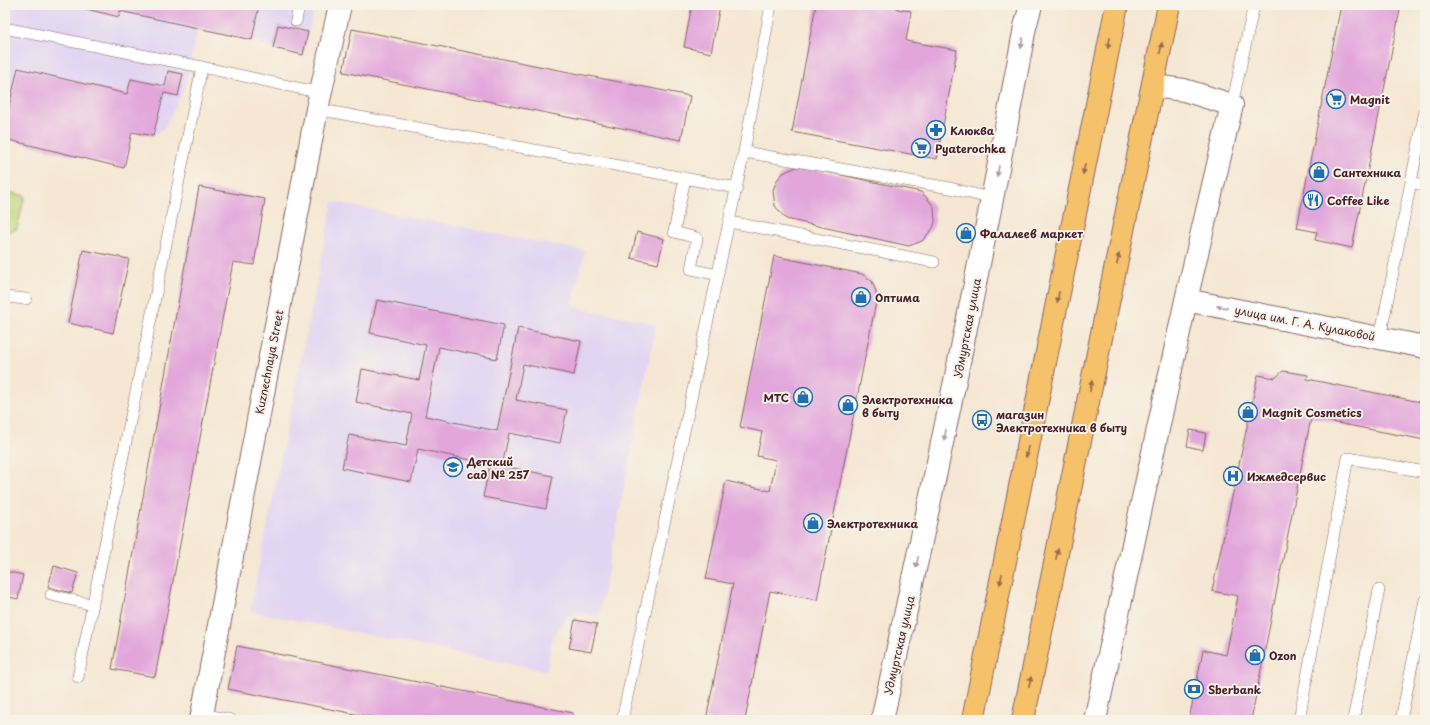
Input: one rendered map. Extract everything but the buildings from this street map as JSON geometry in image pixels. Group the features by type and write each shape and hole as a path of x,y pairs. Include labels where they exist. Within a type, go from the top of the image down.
{"main road":[{"path":"973,720 1117,5"},
{"path":"1023,720 1169,5"}],"street":[{"name":"Kuznechnaya Street","path":"202,717 319,101 340,5"},
{"name":"Удмуртская улица","path":"882,720 940,458 993,199 1030,5"},
{"path":"1095,720 1186,300 1232,105 1184,90 1153,86"},
{"name":"улица им. Г. А. Кулаковой","path":"1186,300 1425,347"}],"lane":[{"path":"296,21 299,5"},
{"path":"622,720 730,222 771,5"},
{"path":"1232,105 1254,5"},
{"path":"5,33 9,29 202,67 319,101 737,188"},
{"path":"78,677 202,67"},
{"path":"1380,338 1425,111"},
{"path":"744,152 950,188 993,199"},
{"path":"684,178 674,232 696,238 691,268 718,275"},
{"path":"1411,182 1425,186"},
{"path":"730,222 934,262"},
{"path":"5,297 26,299"},
{"path":"1299,720 1348,458 1425,472"},
{"path":"1353,720 1379,590"},
{"path":"51,595 93,605"},
{"path":"1402,720 1424,600"},
{"path":"202,717 231,720"}],"shaded area":[{"path":"5,5 315,5 303,55 273,48 252,40 198,29 184,89 165,127 153,136 132,132 124,168 5,139"},
{"name":"Детский сад № 257","path":"333,202 585,251 572,306 656,324 599,616 577,612 576,616 566,616 553,637 546,671 250,611"}],"green space":[{"path":"5,191 25,196 17,229 5,233"}],"place":[{"name":"Magnit","path":"1336,99"},
{"name":"Клюква","path":"936,130"},
{"name":"Pyaterochka","path":"921,148"},
{"name":"Сантехника","path":"1319,172"},
{"name":"Coffee Like","path":"1313,200"},
{"name":"Фалалеев маркет","path":"966,233"},
{"name":"Оптима","path":"861,297"},
{"name":"МТС","path":"803,397"},
{"name":"Электротехника в быту","path":"848,405"},
{"name":"Magnit Cosmetics","path":"1248,412"},
{"name":"магазин Электротехника в быту","path":"982,420"},
{"name":"Детский сад № 257","path":"453,467"},
{"name":"Ижмедсервис","path":"1233,476"},
{"name":"Электротехника","path":"813,523"},
{"name":"Ozon","path":"1255,655"},
{"name":"Sberbank","path":"1194,689"}]}
